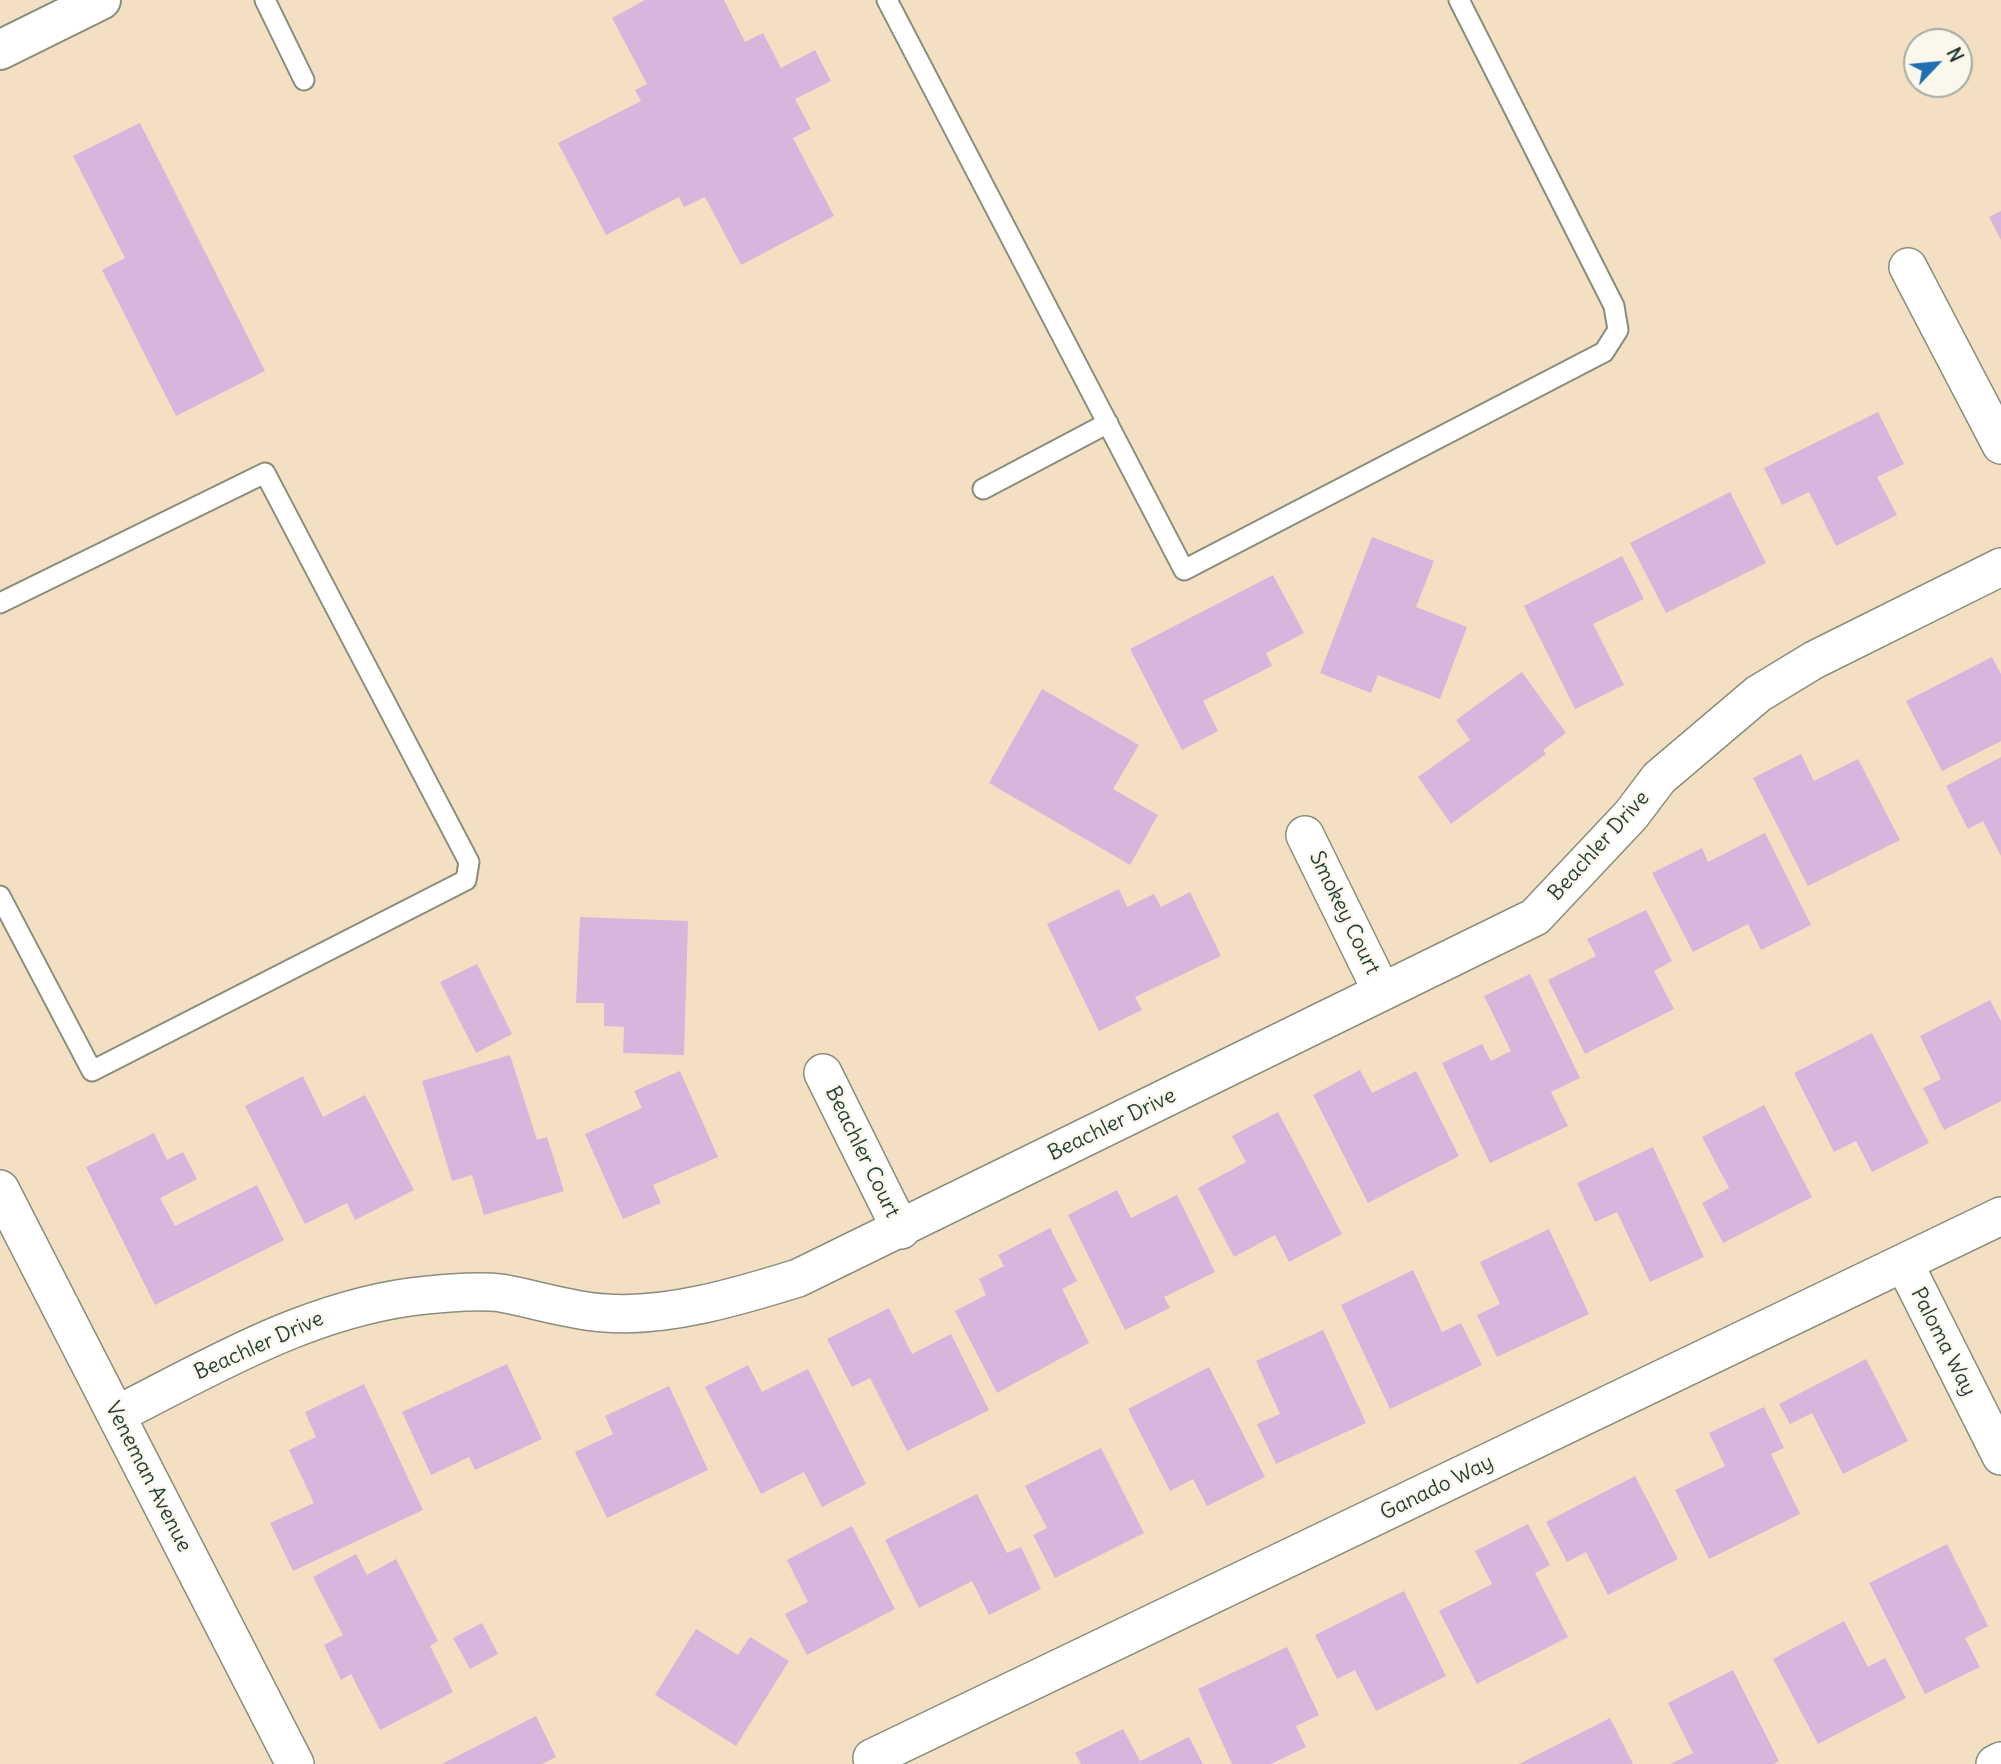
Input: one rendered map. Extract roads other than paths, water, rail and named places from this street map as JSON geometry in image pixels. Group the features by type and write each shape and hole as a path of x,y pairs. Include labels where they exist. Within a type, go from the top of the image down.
{"main road":[{"path":"0,50 101,0"}],"street":[{"path":"1908,267 2001,445"},
{"name":"Beachler Drive","path":"116,1415 263,1340 330,1314 411,1297 497,1293 606,1314 677,1309 738,1296 798,1278 901,1230 1535,917 1631,815 1659,778 1758,694 1814,660 2001,567"},
{"name":"Smokey Court","path":"1306,835 1382,992"},
{"name":"Beachler Court","path":"823,1073 901,1230"},
{"name":"Veneman Avenue","path":"0,1189 295,1764"},
{"name":"Ganado Way","path":"873,1761 1905,1265 2001,1216"},
{"name":"Paloma Way","path":"1905,1265 2001,1456"},
{"path":"1995,1764 2001,1761"}],"lane":[{"path":"265,0 304,80"},
{"path":"887,0 1184,570 1604,352 1618,330 1614,306 1459,0"},
{"path":"983,489 1108,423"},
{"path":"0,603 265,473 470,862 466,880 92,1071 0,896"}]}
